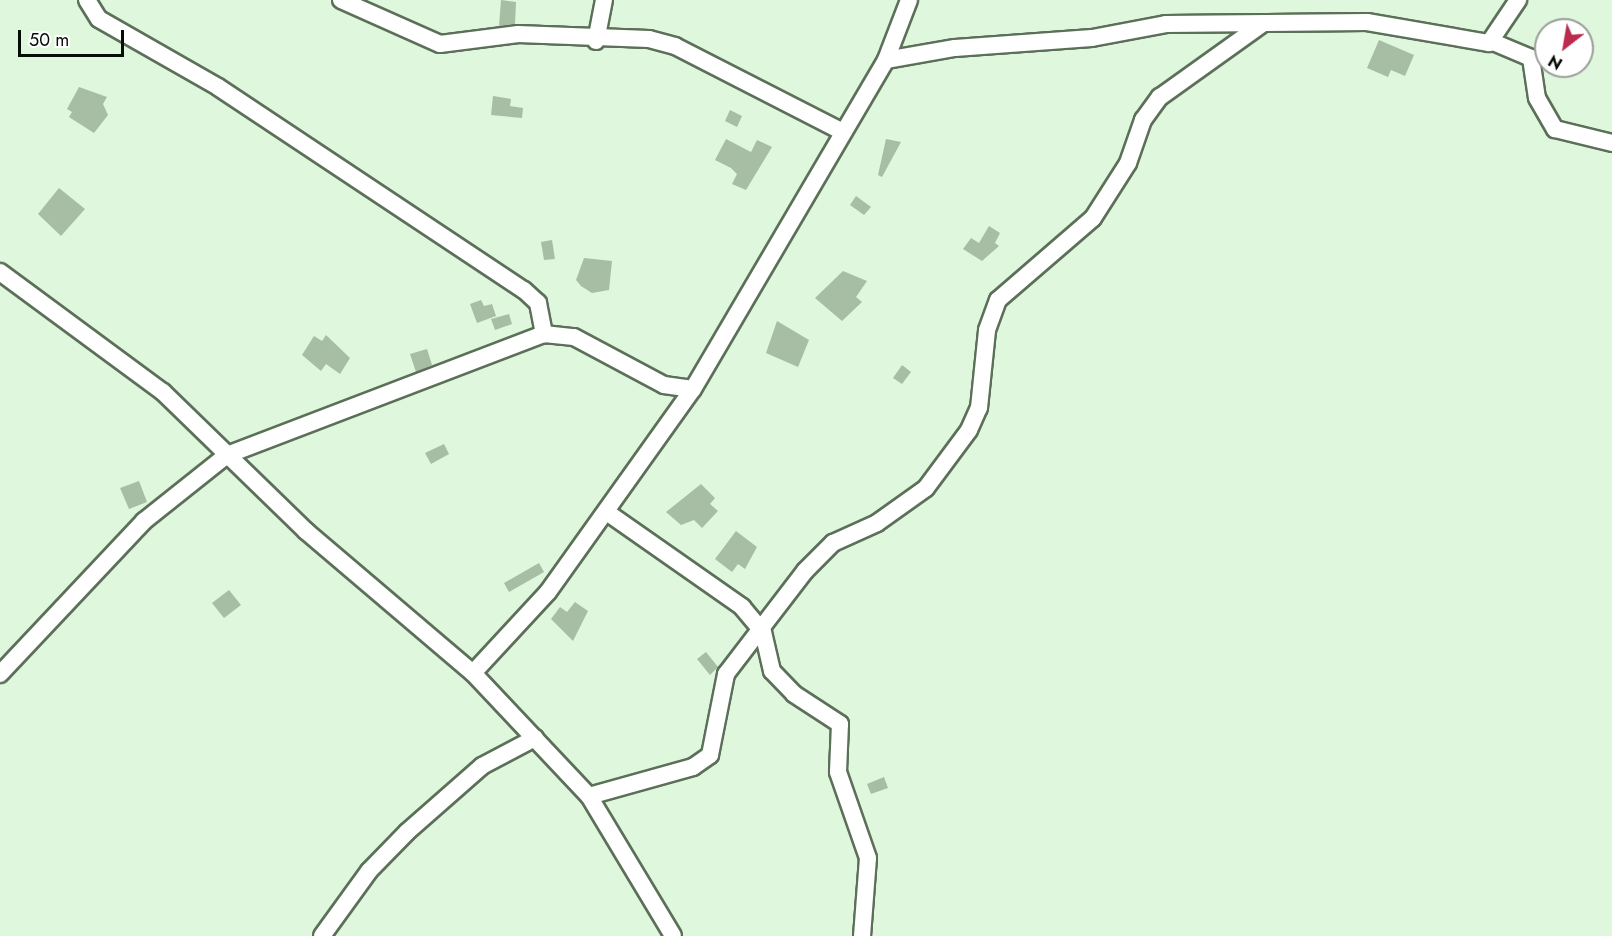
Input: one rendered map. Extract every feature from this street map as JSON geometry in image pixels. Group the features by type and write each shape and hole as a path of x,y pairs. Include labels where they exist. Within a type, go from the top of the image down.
{"street":[{"path":"87,0 99,19 218,87 524,290 538,303 544,334"},
{"path":"341,0 440,44 518,34 596,41 649,39 675,46 843,132"},
{"path":"596,41 604,0"},
{"path":"473,673 548,592 608,513 693,389 886,60 909,0"},
{"path":"1493,42 1518,0"},
{"path":"886,60 955,48 1092,38 1166,24 1261,25 1367,22 1514,46 1531,58 1537,98 1555,129 1612,143"},
{"path":"589,796 693,767 710,755 726,674 763,632 819,554 894,512 940,472 979,408 987,330 998,300 1093,218 1128,163 1143,120 1160,97 1261,25"},
{"path":"0,272 163,392 328,550 473,673 589,796 673,936"},
{"path":"0,674 144,521 227,455 544,334 574,337 664,385 693,389"},
{"path":"608,513 729,595 763,632 772,671 844,731 838,772 868,858 862,936"},
{"path":"322,936 369,871 407,832 482,766 535,738"}],"building":[{"path":"501,0 516,2 515,24 499,26"},
{"path":"1379,40 1414,55 1405,76 1391,70 1388,77 1367,68"},
{"path":"79,87 107,97 103,104 108,115 94,133 69,117 72,112 67,109"},
{"path":"493,96 511,99 510,106 523,108 522,118 491,115"},
{"path":"730,110 742,116 737,127 725,121"},
{"path":"726,139 751,152 757,140 772,147 746,190 732,184 737,174 731,168 715,160"},
{"path":"886,139 901,142 882,177 878,175"},
{"path":"59,188 85,209 61,236 38,214"},
{"path":"856,196 871,207 864,215 850,205"},
{"path":"989,226 1000,233 995,243 999,246 982,261 963,249 971,238 979,243"},
{"path":"552,240 555,259 544,260 541,242"},
{"path":"584,258 612,261 609,290 592,293 576,280"},
{"path":"843,271 867,281 856,297 862,302 842,321 815,298"},
{"path":"481,300 484,306 492,304 496,316 477,323 470,304"},
{"path":"509,314 512,324 495,330 491,319"},
{"path":"777,321 809,340 798,367 766,353"},
{"path":"326,335 350,358 340,374 326,364 321,371 302,355 314,336 322,341"},
{"path":"427,349 432,365 416,372 410,354"},
{"path":"902,365 911,372 902,384 893,378"},
{"path":"444,444 449,454 431,464 425,453"},
{"path":"139,481 147,502 129,509 120,488"},
{"path":"701,484 715,498 710,504 718,511 702,528 694,520 681,525 666,512"},
{"path":"736,531 757,547 745,569 738,564 732,572 715,559"},
{"path":"539,563 544,572 509,592 504,583"},
{"path":"229,590 241,605 224,618 212,603"},
{"path":"575,602 588,611 573,641 551,619 560,607 567,612"},
{"path":"706,652 718,667 710,675 697,659"},
{"path":"884,777 888,788 871,794 867,784"}]}
